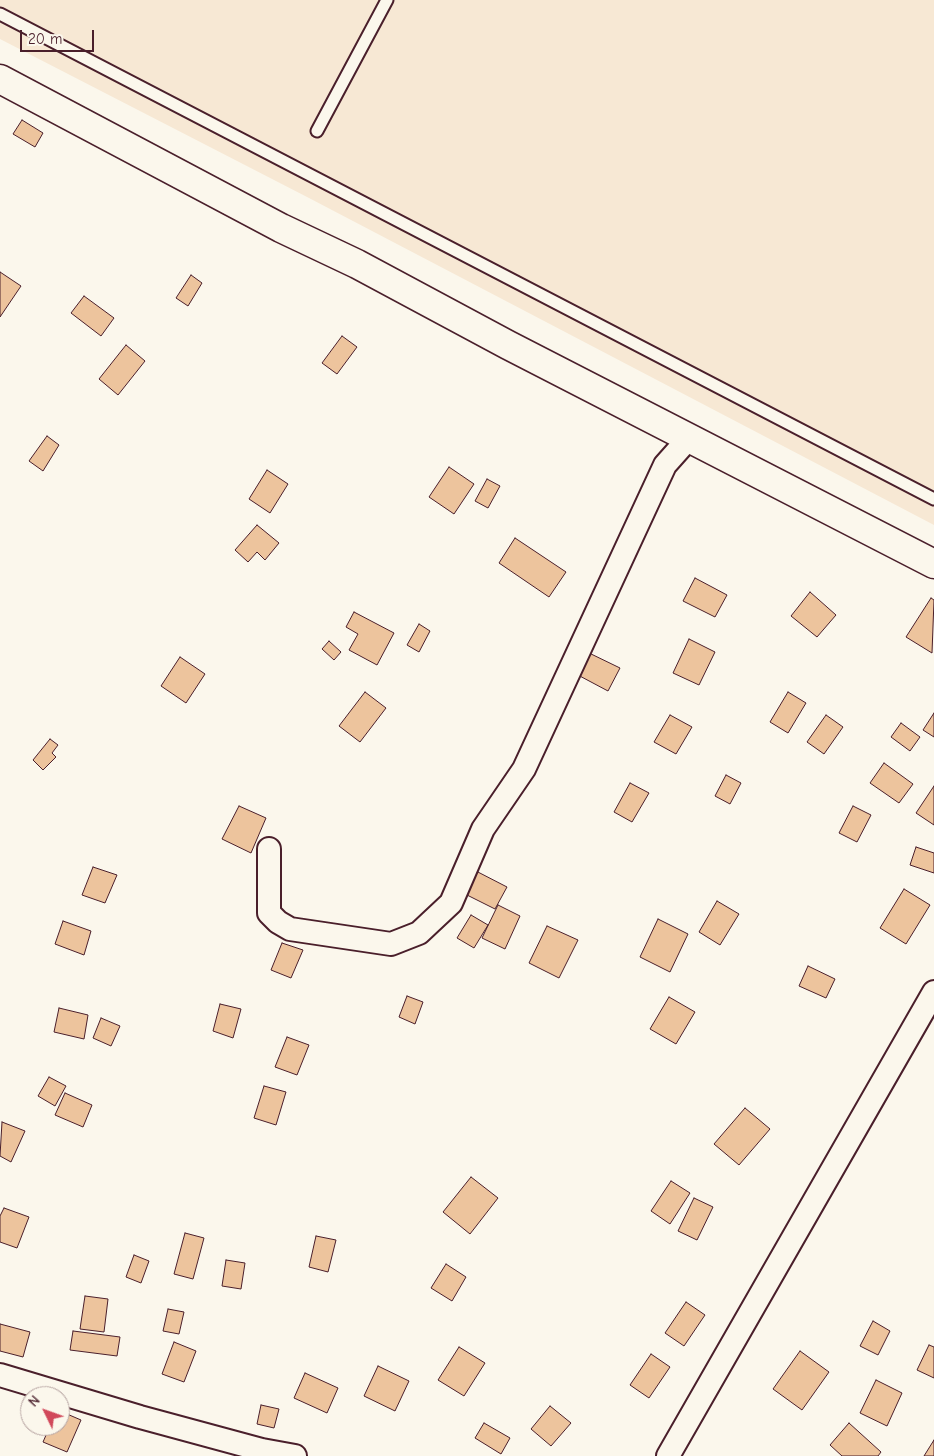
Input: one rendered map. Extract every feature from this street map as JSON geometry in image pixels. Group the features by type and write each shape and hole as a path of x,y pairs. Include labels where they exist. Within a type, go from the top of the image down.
{"street":[{"path":"0,79 281,228 357,264 508,345 934,564"},
{"path":"269,849 269,913 278,922 290,929 391,944 418,933 451,903 483,829 524,769 665,465 689,438"},
{"path":"668,1456 934,992"},
{"path":"0,1375 140,1417 262,1450 295,1456"}],"lane":[{"path":"318,131 387,0"},
{"path":"0,14 934,499"}],"shaded area":[{"path":"0,0 934,0 934,525 309,198 0,39"}],"building":[{"path":"22,120 43,133 35,147 13,134"},
{"path":"0,272 21,286 0,317"},
{"path":"191,275 202,283 188,306 176,298"},
{"path":"84,296 114,318 101,336 71,313"},
{"path":"342,336 357,347 337,374 322,363"},
{"path":"126,345 145,361 118,395 99,379"},
{"path":"47,436 59,445 43,471 29,461"},
{"path":"449,467 474,484 454,514 429,497"},
{"path":"267,470 288,484 270,513 249,499"},
{"path":"487,479 500,486 488,508 475,501"},
{"path":"257,525 279,543 265,560 257,552 248,562 235,550"},
{"path":"515,538 566,572 549,597 499,563"},
{"path":"695,578 727,595 715,617 683,601"},
{"path":"810,592 836,615 817,637 791,616"},
{"path":"931,598 934,600 932,653 906,637"},
{"path":"354,612 394,633 377,665 349,650 358,634 346,627"},
{"path":"419,624 430,631 419,652 407,645"},
{"path":"689,639 715,652 699,685 673,673"},
{"path":"329,641 341,652 334,660 322,649"},
{"path":"587,652 620,668 608,691 576,674"},
{"path":"180,657 205,674 186,703 161,686"},
{"path":"365,692 386,708 360,742 339,726"},
{"path":"788,692 806,703 788,733 770,722"},
{"path":"934,713 934,737 923,730"},
{"path":"670,715 692,727 676,754 654,742"},
{"path":"826,715 843,727 824,754 807,742"},
{"path":"901,723 920,737 910,751 891,737"},
{"path":"50,739 58,745 52,753 56,757 43,770 33,760"},
{"path":"884,763 913,784 899,803 870,783"},
{"path":"726,775 741,783 730,804 715,796"},
{"path":"630,783 649,793 632,822 614,812"},
{"path":"934,786 934,825 916,813"},
{"path":"239,806 266,818 251,853 222,839"},
{"path":"853,806 871,815 857,842 839,833"},
{"path":"916,847 934,853 934,873 910,865"},
{"path":"93,867 117,875 105,903 82,895"},
{"path":"474,870 507,887 495,909 463,893"},
{"path":"904,889 930,905 906,944 880,928"},
{"path":"717,901 739,914 720,945 699,932"},
{"path":"498,905 520,916 505,949 482,938"},
{"path":"471,915 488,925 474,948 457,938"},
{"path":"658,919 688,934 670,972 640,957"},
{"path":"63,921 91,931 84,955 55,944"},
{"path":"547,926 578,940 559,978 529,963"},
{"path":"282,943 303,950 291,978 271,970"},
{"path":"808,966 835,979 826,998 799,986"},
{"path":"407,996 423,1002 415,1024 399,1017"},
{"path":"669,997 695,1012 676,1044 650,1029"},
{"path":"220,1004 241,1009 233,1038 213,1031"},
{"path":"59,1008 88,1015 84,1039 54,1032"},
{"path":"101,1018 120,1026 111,1046 93,1038"},
{"path":"287,1037 309,1045 297,1075 275,1067"},
{"path":"49,1077 66,1086 55,1106 38,1096"},
{"path":"264,1086 286,1092 276,1125 254,1118"},
{"path":"65,1093 92,1105 83,1127 55,1115"},
{"path":"745,1108 770,1129 739,1165 714,1144"},
{"path":"2,1122 25,1131 11,1162 0,1156"},
{"path":"471,1177 498,1198 470,1234 443,1212"},
{"path":"671,1181 690,1193 670,1224 651,1211"},
{"path":"694,1198 713,1207 697,1240 678,1231"},
{"path":"4,1208 29,1217 17,1248 0,1242 0,1216"},
{"path":"185,1233 204,1238 193,1279 174,1274"},
{"path":"316,1236 336,1240 328,1272 309,1267"},
{"path":"134,1255 149,1261 141,1283 126,1277"},
{"path":"226,1260 245,1263 241,1289 222,1286"},
{"path":"446,1264 466,1277 452,1301 431,1288"},
{"path":"85,1296 108,1299 104,1332 80,1329"},
{"path":"686,1302 705,1315 684,1346 665,1333"},
{"path":"168,1309 184,1312 179,1334 163,1331"},
{"path":"873,1321 890,1331 878,1355 860,1346"},
{"path":"0,1324 30,1332 23,1357 0,1351"},
{"path":"73,1331 120,1337 117,1356 70,1350"},
{"path":"174,1342 196,1351 184,1382 162,1374"},
{"path":"929,1345 934,1347 934,1378 917,1370"},
{"path":"459,1347 485,1363 464,1396 438,1380"},
{"path":"800,1351 829,1372 802,1410 773,1389"},
{"path":"651,1354 670,1367 649,1398 630,1385"},
{"path":"378,1366 409,1381 395,1411 364,1396"},
{"path":"305,1373 338,1388 327,1413 294,1398"},
{"path":"876,1380 902,1393 887,1426 860,1413"},
{"path":"261,1405 279,1409 274,1428 257,1424"},
{"path":"550,1406 571,1423 551,1446 531,1429"},
{"path":"70,1415 81,1420 67,1452 43,1442 46,1436 70,1436"},
{"path":"484,1423 510,1438 501,1454 475,1438"},
{"path":"849,1423 881,1452 878,1456 842,1456 830,1445"},
{"path":"934,1440 934,1456 924,1456"}]}
